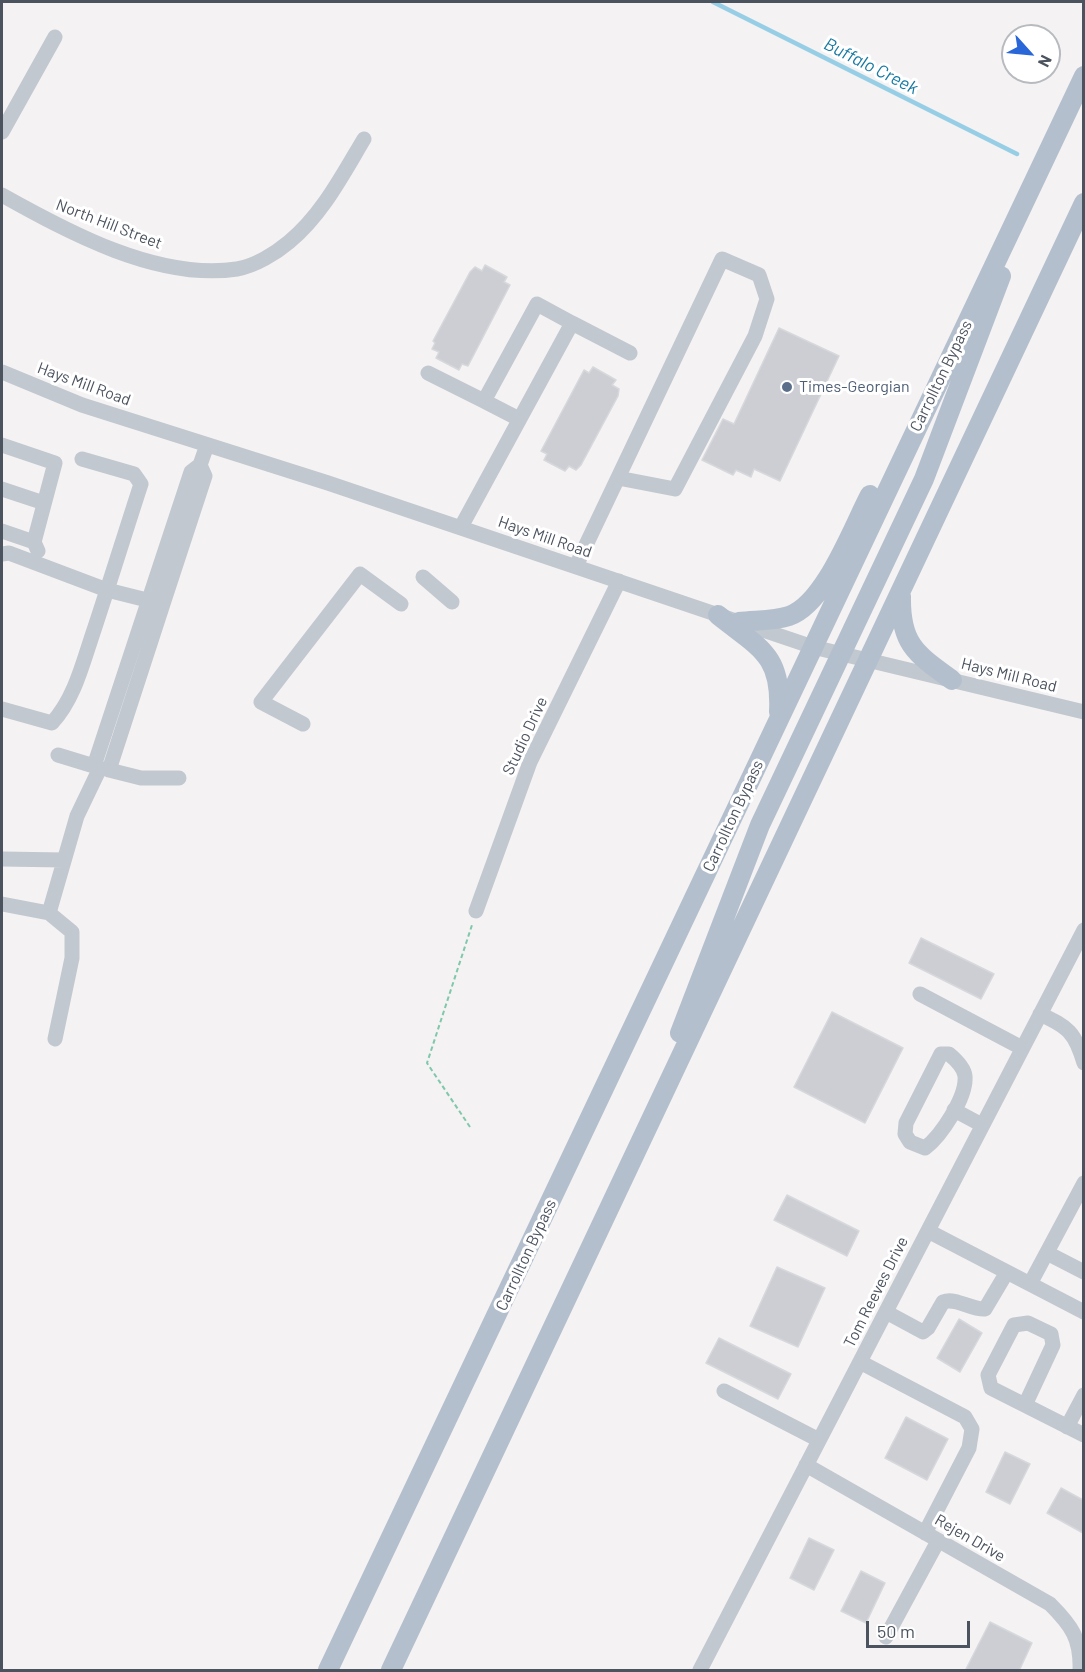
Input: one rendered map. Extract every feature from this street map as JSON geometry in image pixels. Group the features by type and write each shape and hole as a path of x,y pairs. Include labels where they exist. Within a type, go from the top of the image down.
{"main road":[{"name":"Carrollton Bypass","path":"328,1671 1083,76"},
{"path":"652,1117 692,997 760,825 924,479 1002,275 1026,199"},
{"path":"391,1671 870,661 1083,203"},
{"path":"738,622 789,616 810,604 824,585 877,483 921,417"},
{"path":"901,591 903,629 908,642 918,655 952,680"},
{"path":"718,615 754,644 772,664 780,685 778,720"}],"street":[{"path":"2,132 55,37"},
{"name":"North Hill Street","path":"2,195 63,229 126,253 170,266 205,271 240,269 265,258 290,242 310,220 364,139"},
{"path":"576,566 722,259 759,275 767,299 755,336 675,489 618,478"},
{"path":"484,401 537,304 630,354"},
{"path":"460,527 572,323"},
{"name":"Hays Mill Road","path":"2,372 82,405 460,527 813,647 1083,712"},
{"path":"428,373 519,419"},
{"path":"2,445 55,463 34,542 44,565"},
{"path":"49,914 77,816 101,768 155,602 191,472 200,465 207,445"},
{"path":"2,709 52,723 63,711 77,679 108,590 141,484 134,474 82,459"},
{"path":"2,489 44,503"},
{"path":"2,531 34,542"},
{"path":"2,554 9,553 108,590 155,602"},
{"path":"303,724 261,702 360,574 401,604"},
{"path":"423,577 453,602"},
{"name":"Studio Drive","path":"476,911 530,762 619,581"},
{"path":"58,754 141,778 178,778"},
{"path":"2,859 64,860"},
{"path":"2,904 49,914 72,932 72,958 55,1039"},
{"name":"Tom Reeves Drive","path":"700,1671 1083,930"},
{"path":"920,994 1022,1048"},
{"path":"1040,1014 1068,1029 1075,1037 1083,1063"},
{"path":"941,1054 949,1054 957,1061 965,1074 954,1110 936,1140 925,1148 910,1142 904,1134 906,1123 941,1054"},
{"path":"954,1110 982,1125"},
{"path":"1030,1284 1083,1183"},
{"path":"928,1231 1083,1312"},
{"path":"1047,1253 1083,1272"},
{"path":"886,1312 923,1332 928,1328 943,1302 948,1300 978,1310 985,1309 1007,1272"},
{"path":"1024,1405 1053,1345 1051,1334 1028,1323 1014,1325 988,1375 991,1388 1024,1405 1067,1427 1083,1435"},
{"path":"860,1362 965,1417 972,1429 969,1448 932,1537 886,1636"},
{"path":"724,1390 819,1440"},
{"path":"1067,1427 1083,1395"},
{"name":"Rejen Drive","path":"806,1465 1050,1604 1071,1625 1080,1653 1080,1671"}],"path":[{"path":"470,1127 428,1063 476,911"}],"building":[{"path":"485,265 507,277 504,282 510,285 468,366 462,364 459,370 436,358 439,352 432,349 435,343 433,341 470,272 475,267 482,271"},
{"name":"Times-Georgian","path":"779,328 839,356 780,481 754,469 751,477 736,470 733,475 702,460 723,419 734,424"},
{"path":"593,367 616,380 612,385 619,389 618,396 581,465 576,470 569,466 565,471 544,460 547,454 541,451 584,370 589,373"},
{"path":"921,938 994,974 981,999 909,963"},
{"path":"832,1012 903,1048 865,1123 794,1087"},
{"path":"787,1195 859,1231 847,1256 774,1220"},
{"path":"777,1267 825,1288 798,1347 750,1326"},
{"path":"959,1319 982,1333 960,1372 937,1358"},
{"path":"719,1338 791,1374 778,1399 706,1363"},
{"path":"906,1417 948,1439 927,1480 885,1458"},
{"path":"1005,1452 1030,1464 1010,1504 986,1492"},
{"path":"1061,1488 1083,1500 1083,1533 1047,1513"},
{"path":"809,1538 834,1550 814,1590 790,1578"},
{"path":"861,1571 885,1583 866,1623 841,1611"},
{"path":"990,1622 1032,1643 1019,1671 965,1671"}],"waterway":[{"name":"Buffalo Creek","path":"713,2 1017,154"}],"place":[{"name":"Times-Georgian","path":"787,387"}]}
